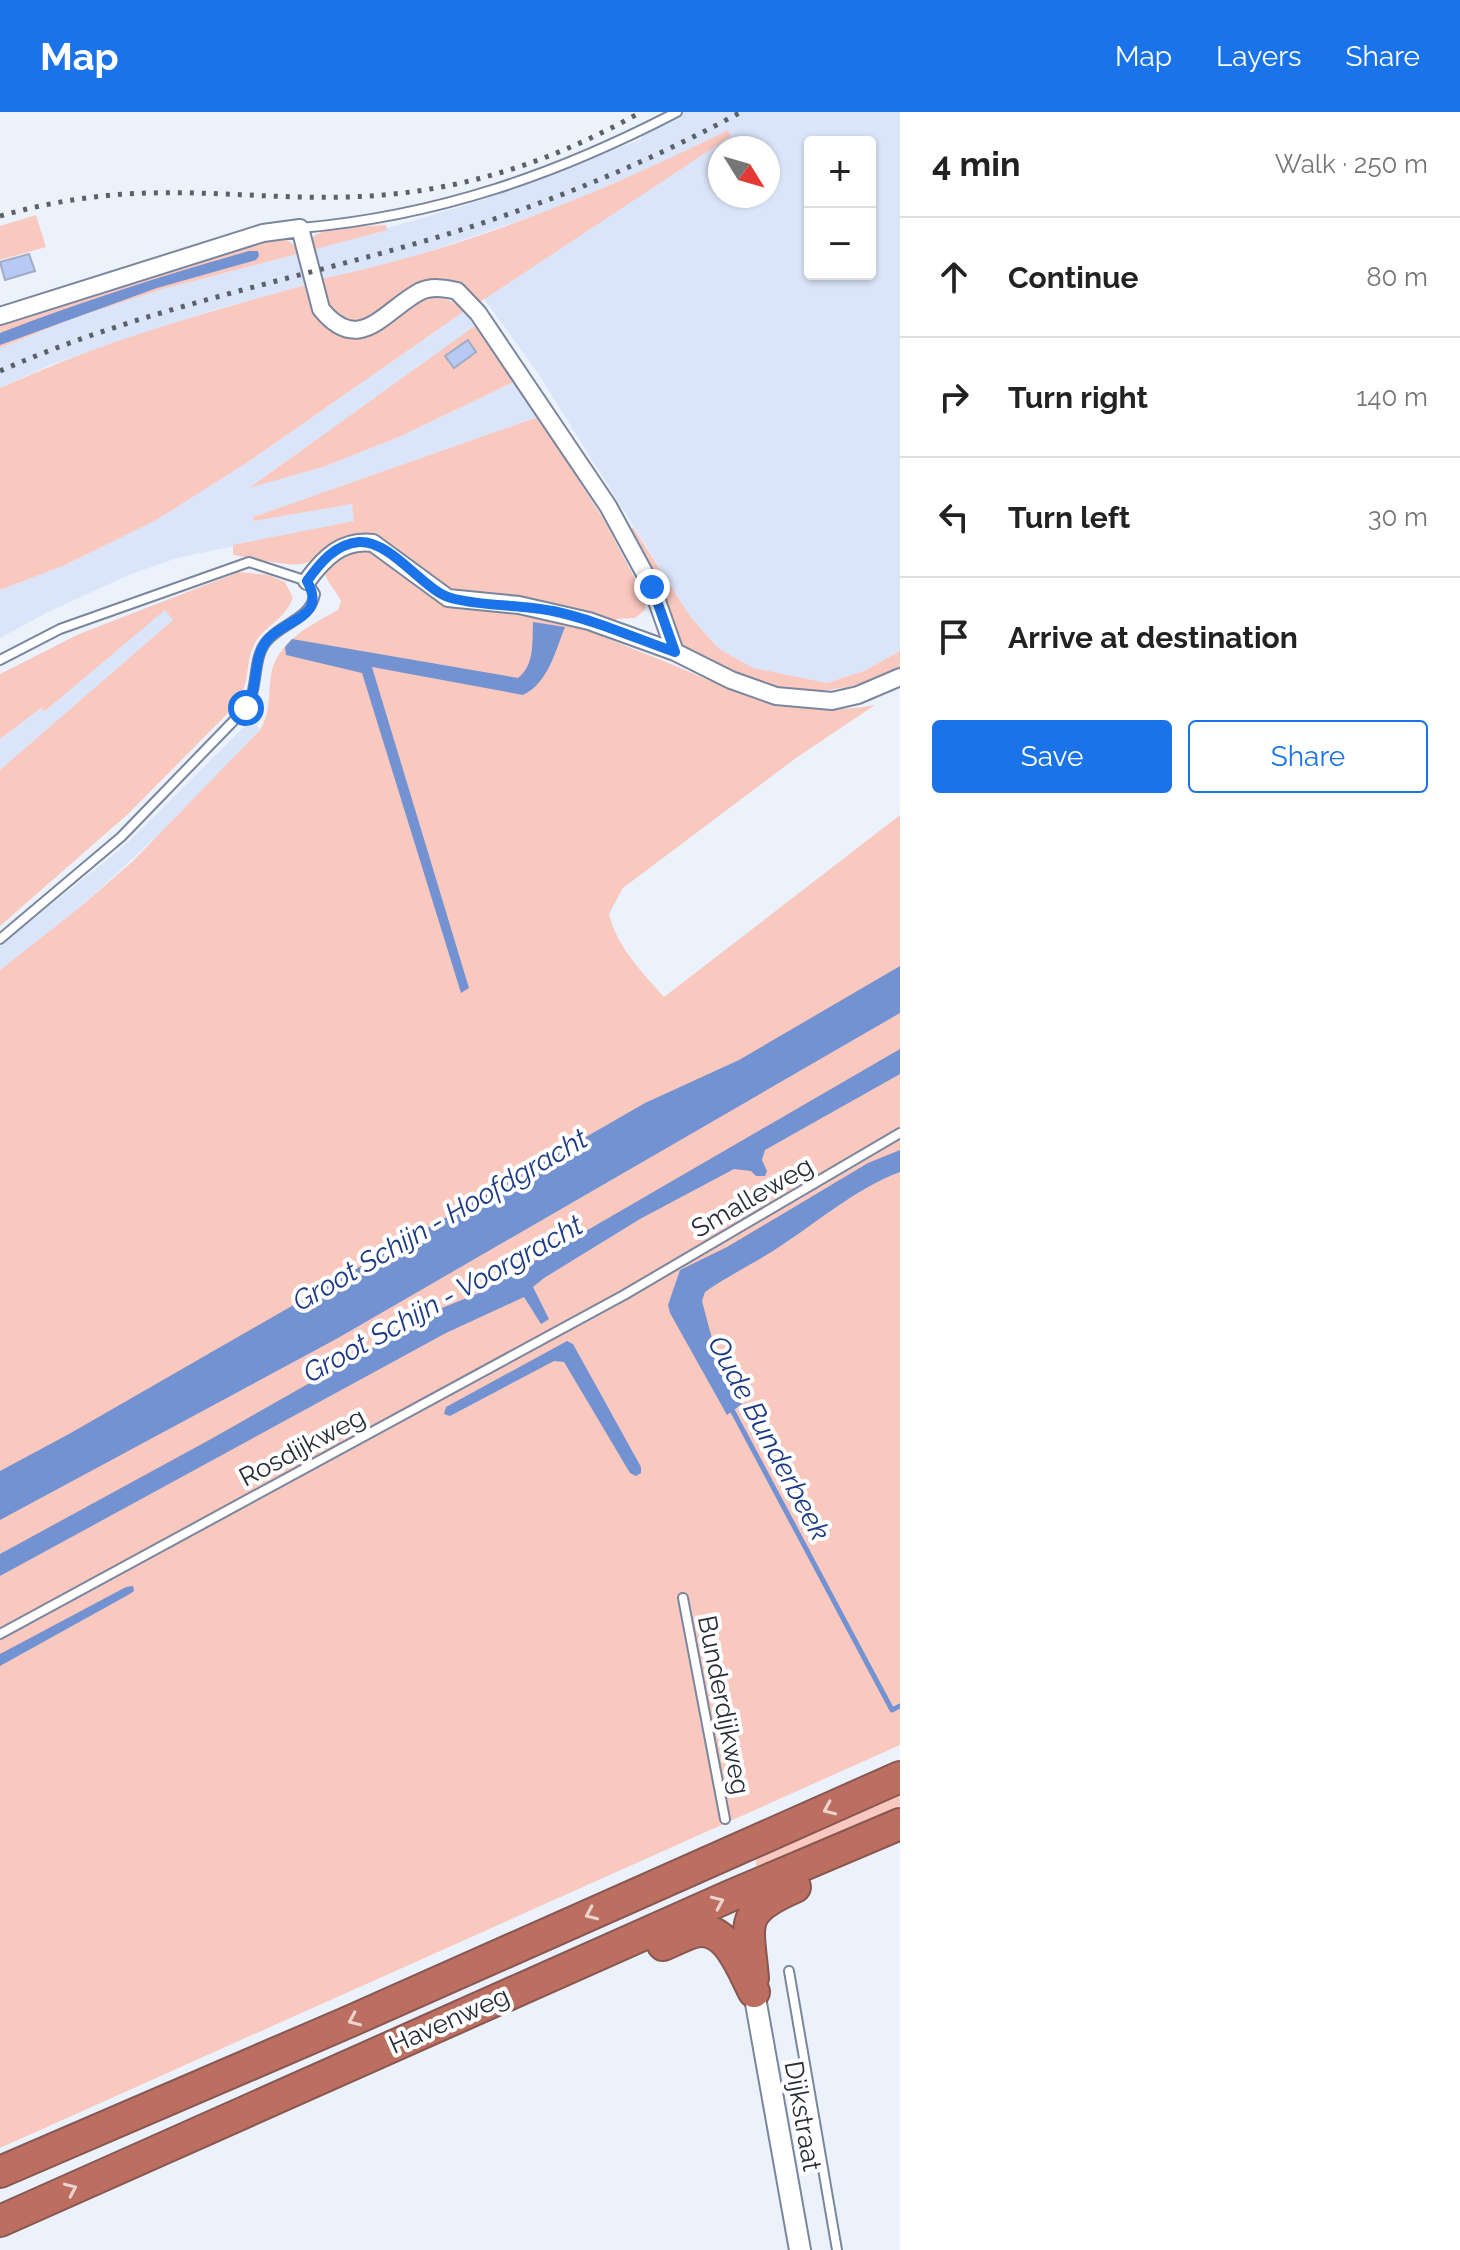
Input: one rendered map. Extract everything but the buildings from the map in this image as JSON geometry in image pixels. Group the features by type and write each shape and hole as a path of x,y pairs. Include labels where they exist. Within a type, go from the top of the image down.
{"highway":[{"name":"Havenweg","path":"0,2172 361,2017 900,1777"},
{"name":"Havenweg","path":"0,2221 900,1824"},
{"path":"754,1992 748,1929 753,1914 766,1900 900,1840"},
{"path":"240,2113 395,2062 697,1931 714,1934 727,1943 754,1992"}],"street":[{"path":"0,316 263,233 300,228 321,309 330,320 343,327 355,330 368,328 429,289 457,291 472,303 608,506 652,587 675,652"},
{"path":"307,581 322,560 338,548 361,542 373,543 448,598 554,611 589,621 675,652 731,680 776,696 832,701 900,677"},
{"name":"Dijkstraat","path":"754,1992 800,2250"}],"lane":[{"path":"300,228 349,224 418,212 504,188 585,156 677,112"},
{"path":"0,660 60,629 249,562 307,581 315,594 307,613 269,639 262,649 256,687 246,708 121,837 0,939"},
{"name":"Smalleweg","path":"624,1295 900,1133"},
{"name":"Rosdijkweg","path":"0,1634 624,1295"},
{"name":"Bunderdijkweg","path":"683,1598 725,1819"},
{"path":"789,1971 837,2250"}],"shaded area":[{"path":"667,112 900,112 900,651 864,671 827,683 753,669 718,648 690,616 537,372 484,299 708,145 708,208 780,208 780,136 721,136 728,131 708,136 708,140 650,168 548,211 389,265 321,279 312,250 480,201 642,139 638,127"},
{"path":"728,130 731,136 715,136"},
{"path":"708,139 708,151 480,302 448,281 436,283 394,307 363,320 349,320 337,314 328,301 321,279 374,267 478,236 629,176"},
{"path":"36,215 46,247 0,260 0,226"},
{"path":"386,225 387,230 312,250 313,237 326,231"},
{"path":"284,238 294,245 297,254 163,289 74,318 0,348 0,321 263,241"},
{"path":"297,254 306,285 214,310 52,364 0,388 0,348 74,318 163,289"},
{"path":"306,285 320,320 338,334 352,338 377,332 409,308 432,298 446,299 466,310 245,464 156,520 65,565 0,590 0,388 151,330"},
{"path":"466,310 476,325 251,487 323,467 401,436 516,381 538,417 253,517 254,521 352,504 355,521 177,558 131,574 0,638 0,590 65,565 156,520 245,464"},
{"path":"476,325 516,381 401,436 323,467 249,488"},
{"path":"538,417 604,520 645,598 645,610 635,618 616,619 609,639 728,688 774,702 821,709 875,705 796,758 623,888 609,914 624,948 664,997 900,815 900,1745 0,2148 0,970 133,861 260,730 268,710 274,663 280,653 297,635 338,610 341,601 325,573 338,558 368,547 365,535 296,565 233,555 233,545 354,521 352,504 254,521 253,517"},
{"path":"633,527 690,616 718,648 753,668 827,683 864,671 900,651 900,667 865,683 846,687 787,690 749,681 686,653 652,574 628,533"},
{"path":"239,572 268,575 285,582 293,598 284,613 255,643 244,688 236,705 128,814 0,926 0,770 173,620 165,610 45,711 41,708 0,739 0,674 79,634"},
{"path":"165,609 174,620 0,770 0,739 41,708 45,711"},
{"path":"252,719 260,730 170,824 79,908 0,970 0,946 124,846"},
{"path":"900,1792 900,1806 756,1870 756,1856"}],"water":[{"path":"249,251 258,251 256,260 157,288 0,345 0,333 31,321"},
{"path":"533,622 565,627 545,675 523,695 372,667 469,988 461,993 362,673 286,655 285,647 292,639 518,678 530,660"},
{"path":"900,966 900,1013 338,1338 0,1520 0,1471 645,1103 739,1060"},
{"path":"900,1049 900,1074 765,1150 762,1160 767,1171 765,1176 734,1169 640,1219 544,1278 533,1287 549,1319 541,1324 524,1297 446,1333 0,1576 0,1554 442,1308 479,1293"},
{"path":"900,1150 900,1172 852,1196 779,1247 705,1292 702,1301 719,1365 742,1404 727,1415 670,1313 668,1305 680,1270 727,1247 868,1163"},
{"path":"567,1341 573,1344 641,1467 641,1473 636,1476 630,1473 564,1362 554,1361 450,1416 444,1414 446,1407"},
{"path":"133,1586 134,1591 128,1595 0,1666 0,1654"}],"waterway":[{"name":"Oude Bunderbeek","path":"731,1408 892,1710 900,1706"}],"railway":[{"path":"0,216 112,195 199,193 345,197 423,190 461,183 535,161 641,112"},
{"path":"0,371 158,314 428,240 509,214 627,168 741,112"}],"route":[{"path":"246,708 256,687 262,649 281,629 307,613 315,594 307,581 322,560 351,543 373,543 448,598 554,611 675,652 652,587"}],"water label":[{"name":"Groot Schijn - Hoofdgracht","path":"440,1220"},
{"name":"Groot Schijn - Voorgracht","path":"443,1299"}]}
